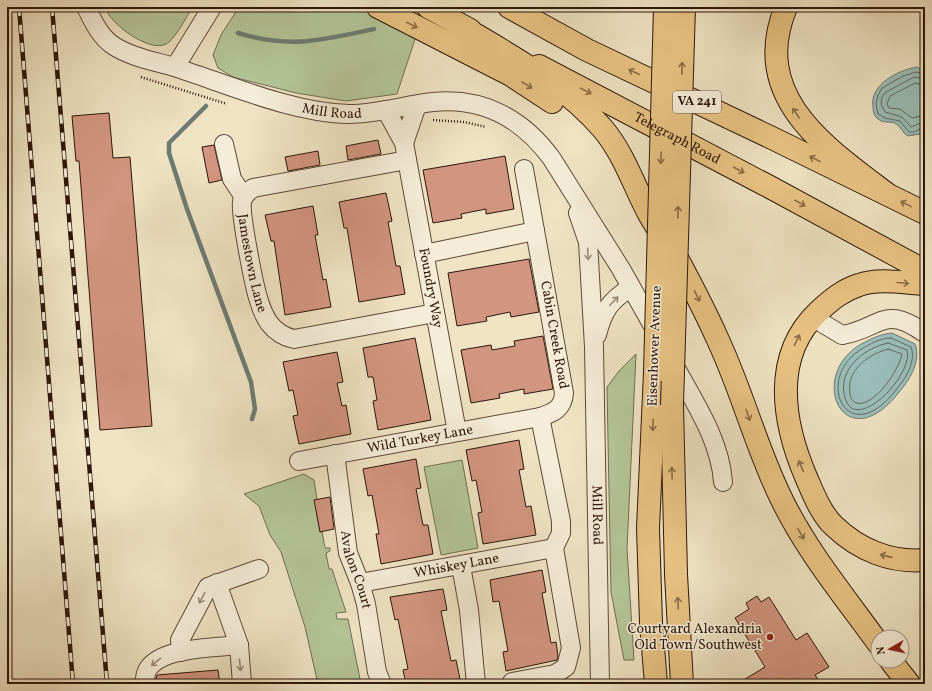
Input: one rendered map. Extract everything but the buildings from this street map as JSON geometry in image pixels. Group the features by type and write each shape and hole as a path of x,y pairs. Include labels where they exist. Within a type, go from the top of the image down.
{"main road":[{"path":"378,7 511,75 566,112 608,156 624,182 649,214"},
{"name":"Telegraph Road","path":"428,7 766,185 925,271"},
{"name":"VA 241","path":"509,7 587,50 925,213"},
{"name":"Eisenhower Avenue","path":"656,684 650,623 648,528 655,372 665,7"},
{"name":"Eisenhower Avenue","path":"682,684 673,487 672,405 684,7"},
{"path":"786,7 778,28 776,51 778,73 786,95 808,129 850,166 887,194"},
{"path":"453,21 530,68 560,89 584,109 604,130 619,154 649,214 681,266 718,340 739,390 766,466 782,500 802,536 870,632"},
{"path":"925,284 892,282 860,284 845,290 831,299 812,317 800,333 794,346 785,378 787,413 792,437 811,488 833,525 849,539 878,554 906,560 925,560"},
{"path":"898,669 909,684"}],"street":[{"name":"Mill Road","path":"86,7 93,22 102,35 114,46 131,54 175,67 223,85 311,109 350,114 454,101 477,104 509,118 540,142 631,287 609,305 602,316 594,347"},
{"path":"175,67 212,7"},
{"name":"Foundry Way","path":"405,152 411,123 417,105"},
{"name":"Foundry Way","path":"386,110 405,152 457,432"},
{"path":"224,144 232,179 244,197"},
{"name":"Jamestown Lane","path":"405,152 253,188 246,193 242,201 242,209 259,301 265,316 277,332 294,339 435,313"},
{"name":"Cabin Creek Road","path":"524,169 564,394 562,404 559,409 540,417"},
{"name":"Mill Road","path":"571,190 588,242 594,347 600,684"},
{"path":"424,254 535,231"},
{"path":"631,287 716,446 721,462 723,482"},
{"path":"812,317 842,335 878,322 892,319 907,322 923,332"},
{"path":"512,682 555,674 566,667 569,661 570,648 554,548 561,533 561,521 540,417"},
{"name":"Wild Turkey Lane","path":"299,461 540,417"},
{"name":"Avalon Court","path":"335,454 348,553 360,583 366,604 377,672 382,684"},
{"name":"Whiskey Lane","path":"360,583 461,566 554,548"},
{"path":"461,566 469,610 476,684"},
{"path":"180,652 180,640 208,587 259,569"},
{"path":"217,583 239,646 242,684"},
{"path":"144,684 147,669 158,659 172,653 239,646"}],"path":[{"path":"141,77 227,104"},
{"path":"411,123 433,120 464,122 493,129"}],"green space":[{"path":"105,7 193,7 173,38 166,44 159,46 150,44 131,35 114,21 108,14"},
{"path":"239,7 358,7 416,36 397,94 346,101 296,93 233,77 218,68 213,55 221,35"},
{"path":"636,354 627,549 634,660 624,660 611,592 607,387 619,371"},
{"path":"462,460 478,548 441,555 424,467"},
{"path":"304,474 314,480 317,499 315,500 320,532 322,531 325,548 330,548 330,551 326,553 329,569 332,569 346,612 336,613 337,619 348,619 361,684 318,684 305,627 281,552 270,535 259,506 244,494"}],"water":[{"path":"917,67 925,72 925,126 920,134 908,136 895,123 877,119 873,108 873,99 880,85 886,80 902,71"},
{"path":"892,333 915,344 917,356 911,375 900,391 880,411 863,418 849,416 839,406 834,391 836,374 845,357 863,343 881,335"}],"waterway":[{"path":"238,33 274,41 290,42 338,37 374,29"},
{"path":"206,106 169,143 169,153 187,209 251,382 255,409 252,419"}],"railway":[{"path":"19,7 73,684"},
{"path":"52,7 107,684"}],"place":[{"name":"Courtyard Alexandria Old Town/Southwest","path":"770,637"}]}
